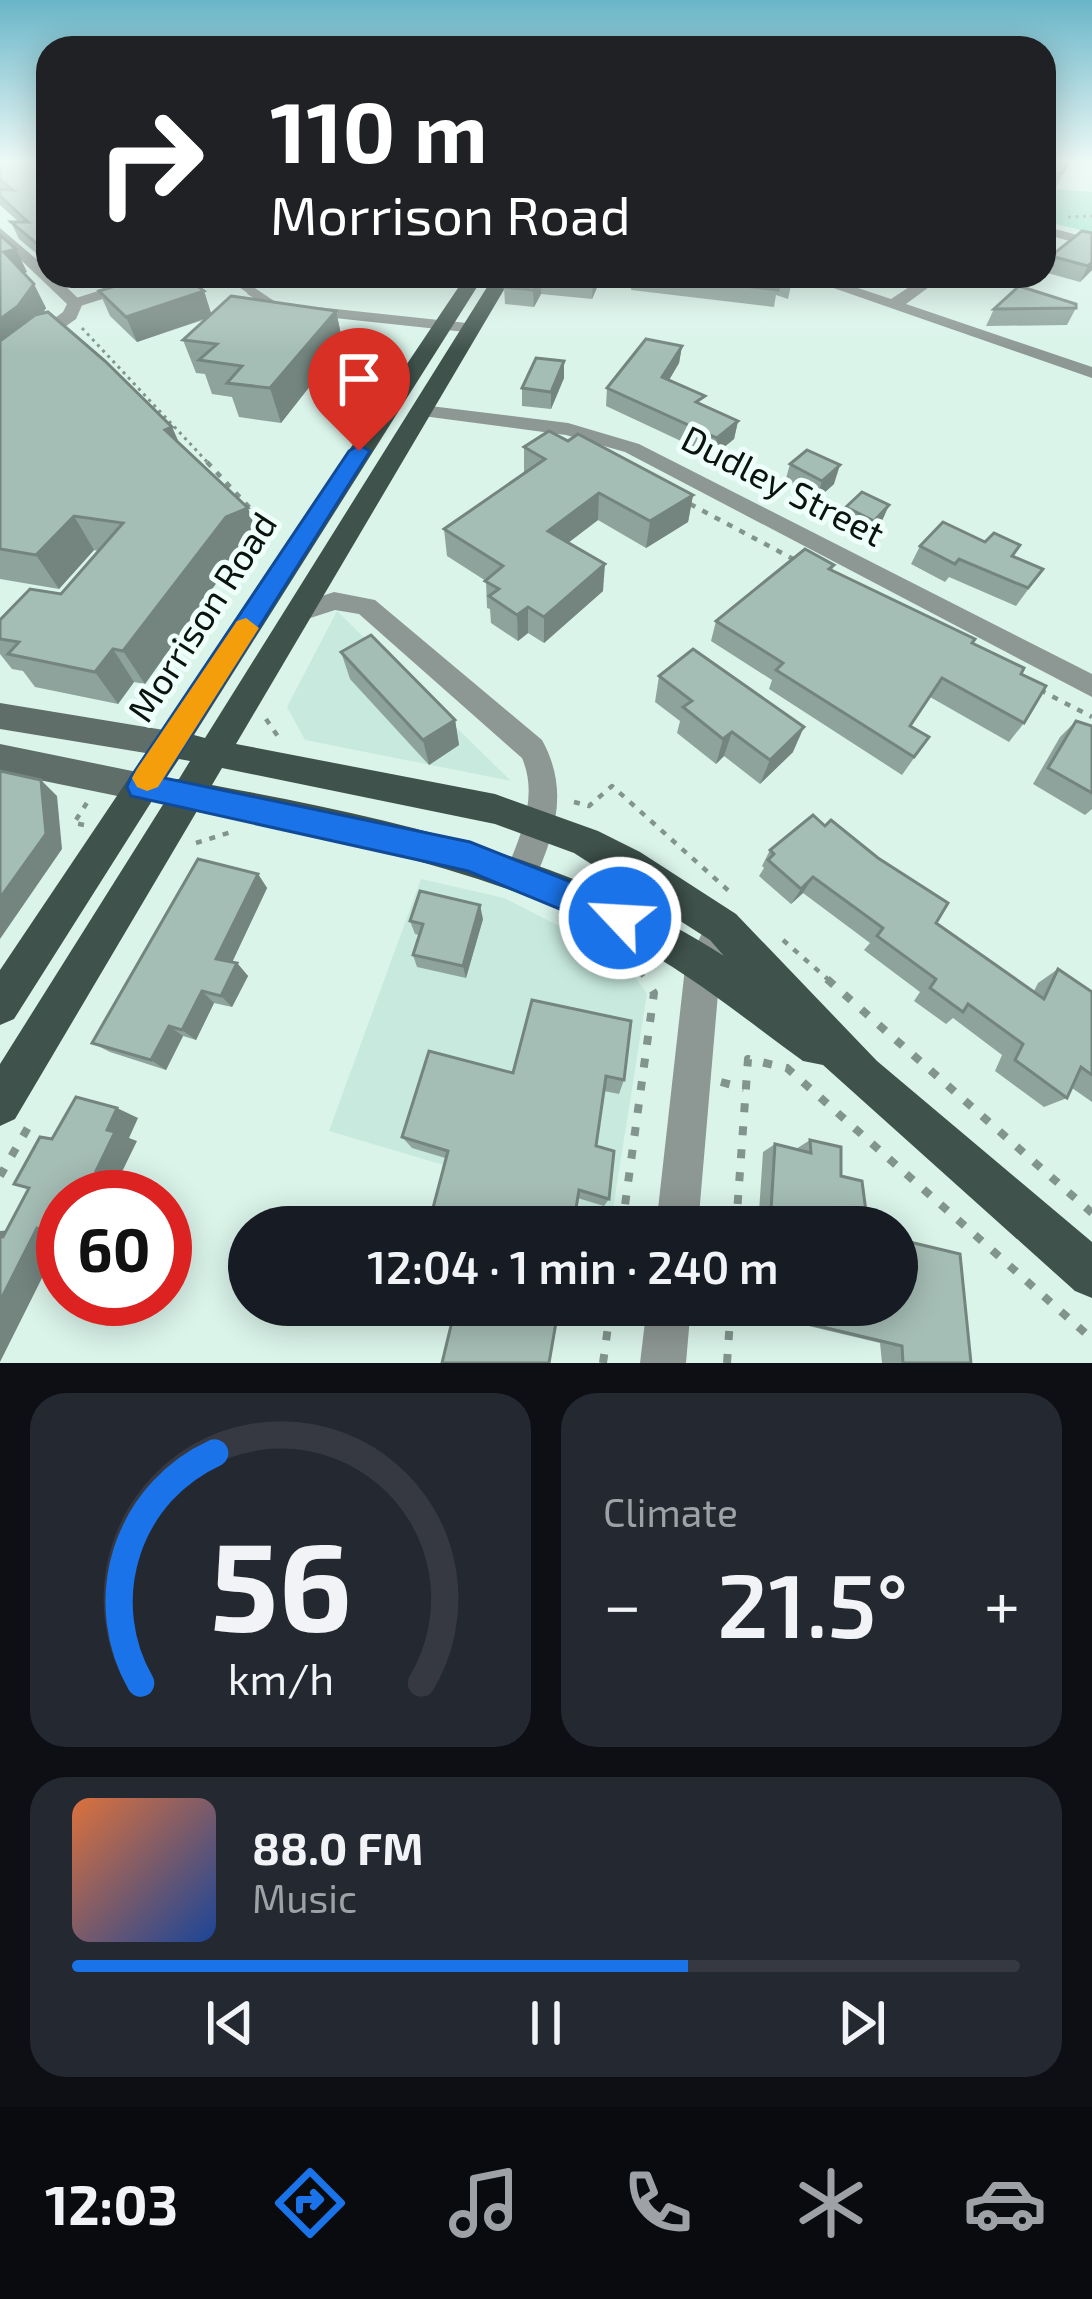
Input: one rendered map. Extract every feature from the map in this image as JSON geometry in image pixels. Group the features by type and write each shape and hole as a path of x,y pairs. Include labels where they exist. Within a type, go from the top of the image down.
{"main road":[{"name":"Morrison Road","path":"5,990 466,288"},
{"path":"0,1104 495,288"},
{"path":"170,743 479,806 541,824 729,912 862,1076"},
{"path":"142,787 420,844 521,874 649,932 862,1076 1092,1274"}],"street":[{"path":"0,232 36,270"},
{"path":"1056,233 1092,243"},
{"path":"0,368 72,309 52,288"},
{"path":"843,288 1092,373"},
{"path":"894,305 919,288"},
{"name":"Dudley Street","path":"422,411 568,429 632,448 1092,686"},
{"path":"298,613 334,602 366,607 532,748 543,766 547,791 541,824 521,874"},
{"path":"0,716 170,743"},
{"path":"0,758 142,787"},
{"path":"679,1206 703,968 729,912"},
{"path":"663,1363 667,1326"}],"lane":[{"path":"72,309 124,288"},
{"path":"245,288 270,307 290,309"},
{"path":"310,311 471,328"}],"path":[{"path":"72,309 282,543"},
{"path":"672,494 798,561"},
{"path":"1029,684 1092,717"},
{"path":"269,707 265,720 269,730 293,746"},
{"path":"574,802 590,806 612,786 729,912"},
{"path":"190,845 235,831"},
{"path":"770,928 1034,1167 1092,1213"},
{"path":"625,1206 654,993 628,953"},
{"path":"737,1206 748,1059 759,1059 787,1068 1092,1339"},
{"path":"603,1363 608,1326"},
{"path":"727,1363 730,1326"}],"shaded area":[{"path":"337,611 511,781 305,740 287,707"},
{"path":"421,879 504,898 622,958 647,994 613,1206 582,1206 329,1131"}],"green space":[{"path":"1058,225 1092,225 1092,233"}],"building":[{"path":"14,225 36,225 36,243"},
{"path":"1082,231 1092,233 1088,266 1056,257 1056,252"},
{"path":"0,235 16,249 4,252 34,284 18,306 0,319"},
{"path":"200,288 204,291 126,317 99,291"},
{"path":"1017,288 1076,304 1076,308 994,309"},
{"path":"231,296 336,311 270,388 227,383 242,366 199,360 217,344 183,340"},
{"path":"48,312 105,361 172,427 165,430 248,508 226,517 123,651 113,649 95,672 8,654 19,642 0,639 0,620 30,589 61,594 123,523 74,516 36,555 0,549 0,341 35,315"},
{"path":"646,339 682,346 662,377 705,396 696,402 738,421 717,438 607,388"},
{"path":"536,358 564,361 551,392 522,388"},
{"path":"549,431 568,441 578,434 693,495 650,521 599,493 548,531 605,564 544,617 528,607 517,615 489,596 499,589 485,581 503,566 444,529 545,459 524,447"},
{"path":"807,450 840,465 822,481 790,464"},
{"path":"862,492 889,505 874,521 846,507"},
{"path":"943,522 985,542 994,533 1020,545 1012,556 1043,569 1028,588 959,559 955,564 920,546"},
{"path":"805,549 834,565 829,569 975,639 972,643 1024,668 1021,674 1046,686 1024,723 942,678 910,726 929,737 914,757 776,670 783,663 716,621"},
{"path":"371,635 455,720 423,740 341,652"},
{"path":"693,649 804,727 770,760 732,732 723,739 683,707 692,701 659,676"},
{"path":"1076,721 1092,726 1092,793 1048,768"},
{"path":"0,771 41,780 46,834 0,898"},
{"path":"813,815 825,826 831,820 878,858 948,903 936,923 1044,999 1058,969 1092,992 1092,1075 1081,1067 1067,1098 1015,1060 1023,1044 968,1004 963,1012 930,988 936,979 877,936 883,928 813,877 801,889 768,860 774,854 770,850"},
{"path":"198,859 258,874 216,959 237,963 221,996 202,991 182,1030 169,1026 151,1060 92,1043"},
{"path":"420,891 480,905 463,966 413,955 423,924 410,921"},
{"path":"532,1000 631,1021 624,1080 606,1076 596,1146 614,1151 609,1199 579,1190 576,1206 434,1206 448,1151 402,1137 429,1051 513,1073"},
{"path":"76,1097 117,1108 107,1130 115,1132 96,1170 36,1170 36,1230 0,1301 0,1236 29,1188 14,1184 40,1137 52,1139"},
{"path":"810,1140 841,1147 841,1176 862,1181 865,1206 771,1206 775,1144 811,1153"},
{"path":"918,1244 960,1254 971,1363 903,1363 902,1346 818,1326 918,1326"},
{"path":"451,1326 555,1326 549,1363 442,1363"}],"slow traffic":[{"path":"147,778 246,628"}],"route":[{"path":"359,451 142,787 470,856 620,918"}]}
